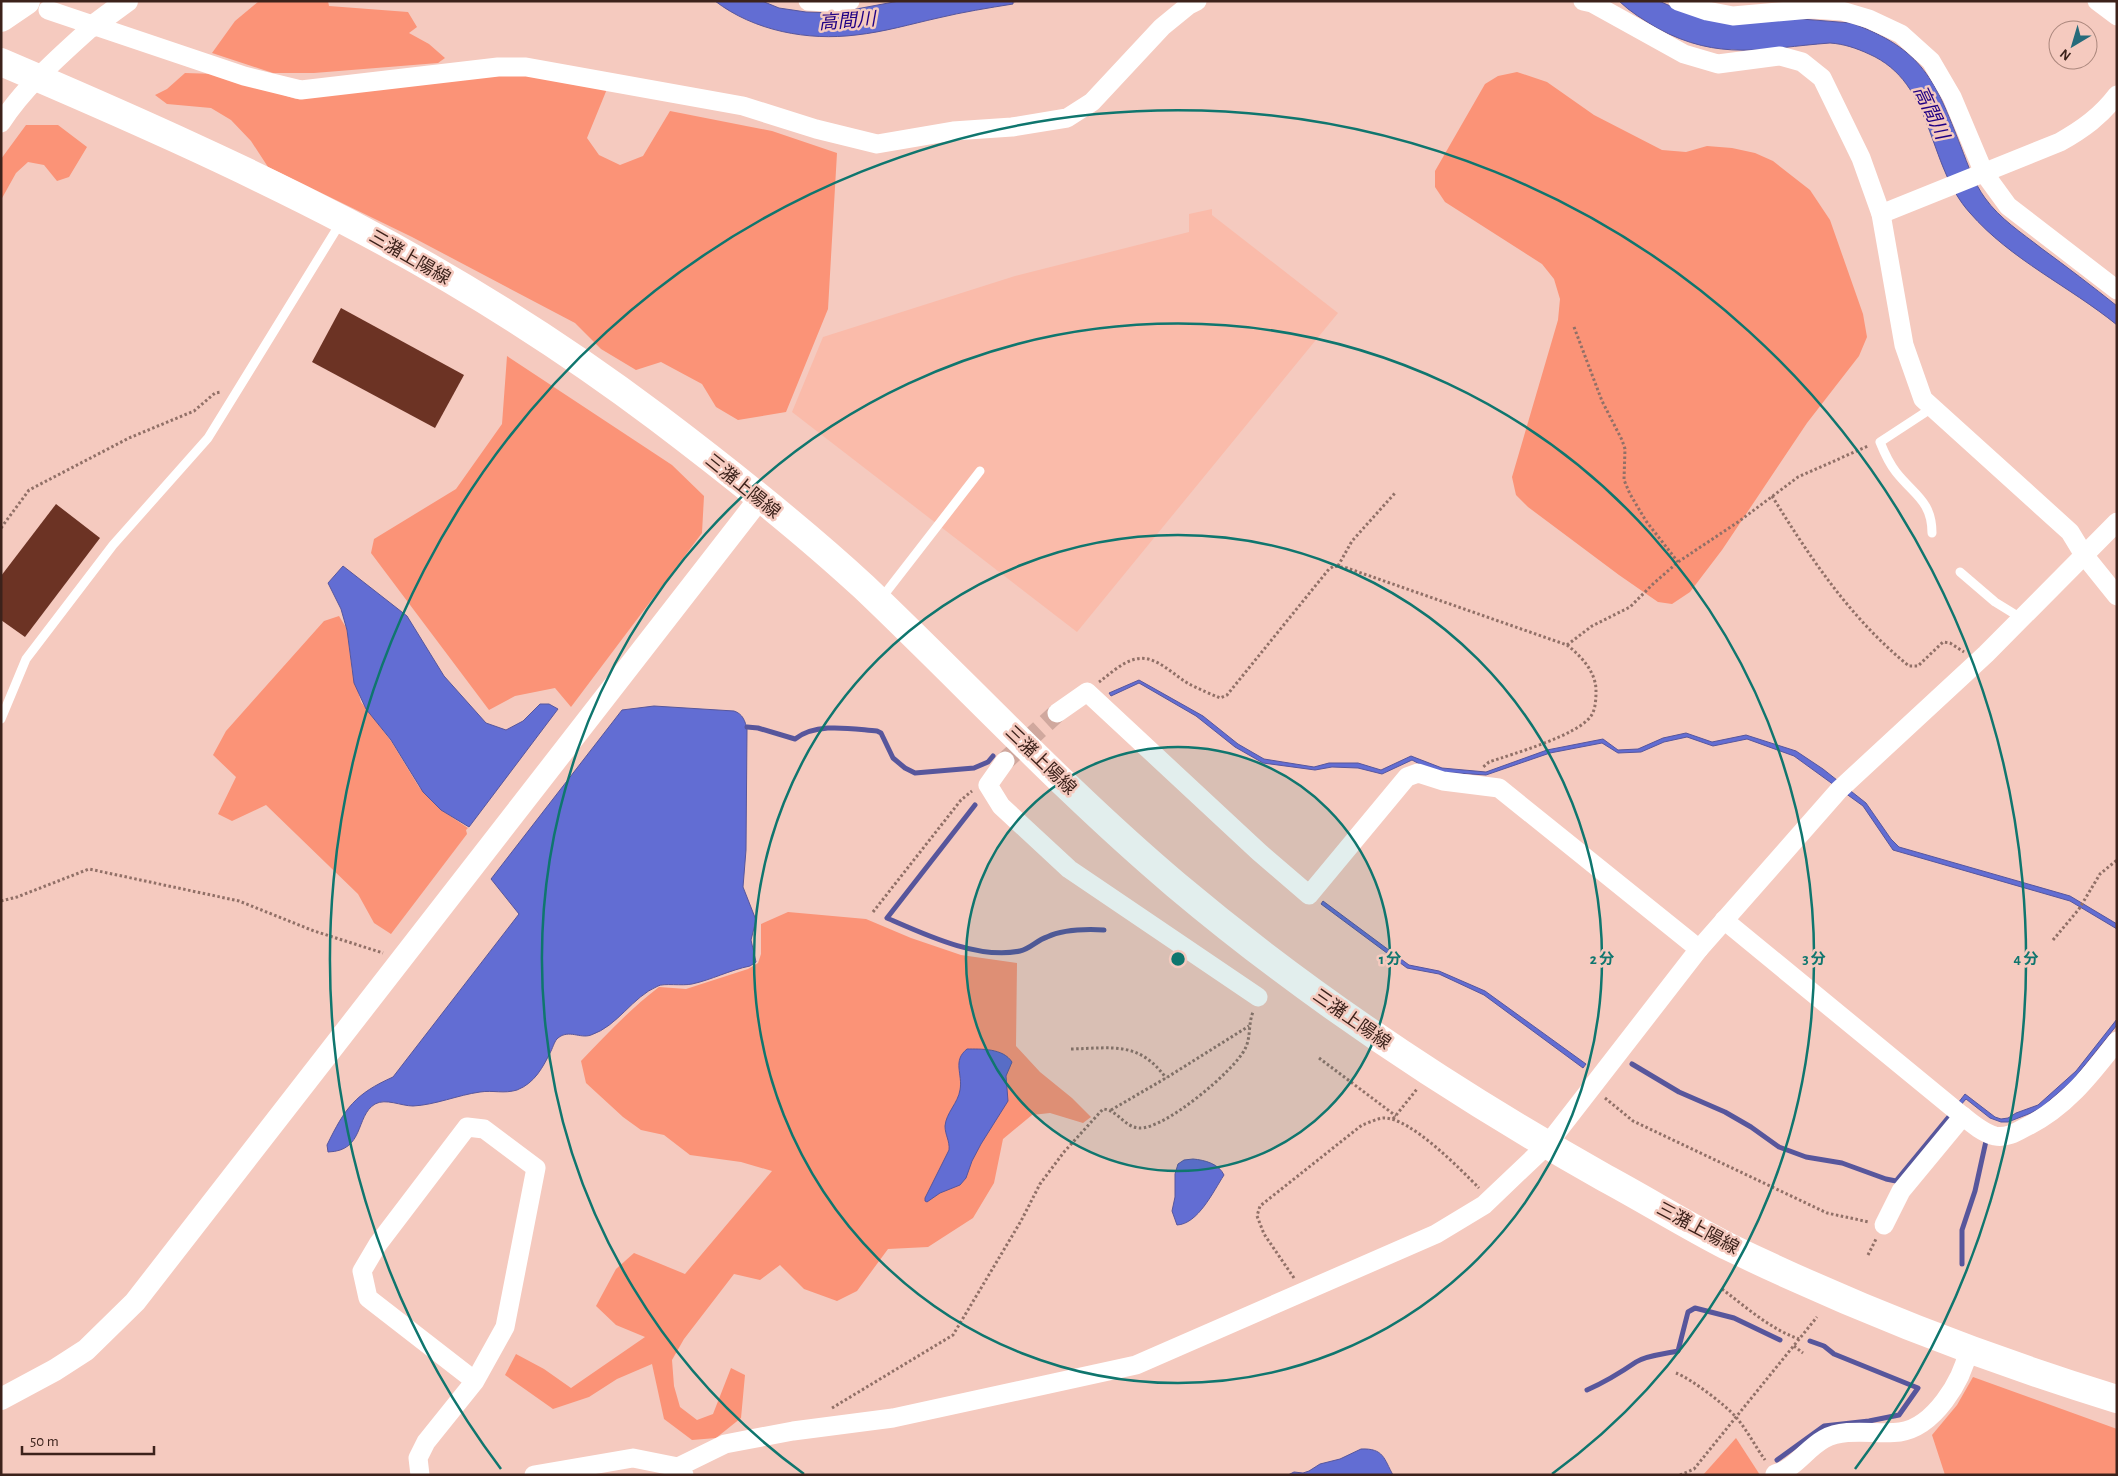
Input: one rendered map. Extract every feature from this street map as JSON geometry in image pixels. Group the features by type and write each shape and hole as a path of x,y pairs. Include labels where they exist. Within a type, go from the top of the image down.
{"main road":[{"path":"1,18 37,6"},
{"name":"三潴上陽線","path":"1,62 151,126 343,220 452,281 548,342 654,415 760,498 879,602 1100,818 1176,885 1268,959 1357,1024 1480,1105 1723,1244 1895,1322 1968,1351 2117,1399"}],"street":[{"path":"1,124 8,113 55,61 93,26 127,1"},
{"path":"808,1 844,3 850,1"},
{"path":"37,6 244,76 301,90 498,67 526,67 743,106 816,129 877,144 953,131 1012,127 1067,118 1092,102 1162,27 1189,5 1197,1"},
{"path":"1583,1 1592,3 1684,54 1718,64 1780,56 1802,62 1822,78 1862,158 1880,214 1904,345 1922,399 2070,532 2084,555 2117,596"},
{"path":"1678,1 1707,11 1733,16 1811,9 1842,11 1869,18 1901,34 1931,61 1952,97 1980,174 2008,206 2117,290"},
{"path":"2097,1 2117,16"},
{"path":"1880,214 2060,142 2087,126 2106,110 2117,95"},
{"path":"1,1399 55,1370 86,1350 135,1302 760,498"},
{"path":"534,1475 633,1458 681,1471 725,1444 793,1431 893,1418 1136,1365 1436,1234 1484,1205 1547,1145 1699,949 1842,788 1979,660 2117,522"},
{"path":"1057,713 1087,692 1252,846 1309,895 1407,777 1418,773 1443,781 1499,788 1699,949"},
{"path":"1005,761 988,786 1001,806 1069,868 1258,997"},
{"path":"1724,920 1958,1112 1994,1136 2009,1136 2043,1120 2074,1094 2117,1041"},
{"path":"1884,1225 1901,1190 1958,1112"},
{"path":"420,1475 418,1458 426,1442 475,1381 505,1327 536,1168 484,1129 467,1127 378,1244 362,1270 368,1298 475,1381"},
{"path":"1775,1474 1786,1471 1824,1439 1839,1434 1902,1432 1925,1421 1953,1391 1965,1366 1968,1351"}],"lane":[{"path":"1,719 26,658 112,545 208,438 343,220"},
{"path":"1932,408 1880,442 1896,472 1915,491 1928,508 1932,521 1932,533"},
{"path":"879,602 980,471"},
{"path":"1960,572 1995,602 2021,618"}],"path":[{"path":"1574,327 1602,401 1622,440 1625,450 1624,480 1630,494 1646,521 1678,562"},
{"path":"1,528 29,490 129,438 194,411 215,393 241,387"},
{"path":"1567,645 1592,626 1630,607 1678,562 1738,522 1798,477 1852,452 1880,442"},
{"path":"1338,566 1352,541 1395,493"},
{"path":"1772,496 1829,583 1871,633 1909,666 1918,666 1943,642 1950,643 1979,660"},
{"path":"1087,692 1119,667 1136,658 1149,660 1161,665 1193,686 1220,698 1227,695 1329,569 1338,566 1567,645 1580,656 1596,684 1596,699 1591,716 1578,726 1544,743 1489,762 1482,767"},
{"path":"873,912 961,800 974,789 988,786"},
{"path":"2053,940 2079,909 2100,874 2117,860"},
{"path":"1,901 17,897 89,869 239,901 314,931 400,960"},
{"path":"826,1411 953,1334 1021,1221 1040,1184 1064,1152 1103,1109 1112,1110 1126,1123 1139,1128 1160,1123 1199,1096 1236,1061 1246,1049 1249,1026 1112,1110"},
{"path":"1071,1050 1115,1047 1140,1053 1156,1064 1166,1078"},
{"path":"1319,1058 1432,1145 1490,1199"},
{"path":"1591,1086 1633,1121 1827,1213 1884,1225"},
{"path":"1303,1292 1264,1234 1257,1216 1260,1206 1362,1125 1382,1118 1394,1117 1417,1089"},
{"path":"1722,1289 1785,1334 1799,1339"},
{"path":"1680,1475 1694,1469 1817,1317"},
{"path":"1794,1346 1803,1352"},
{"path":"1676,1373 1686,1377 1736,1417 1775,1474"}],"shaded area":[{"path":"259,1 328,1 329,6 408,12 417,27 409,33 429,44 445,58 438,63 314,73 273,73 212,53 235,21"},
{"path":"1517,72 1547,82 1594,115 1662,150 1686,152 1707,146 1732,148 1755,153 1773,161 1810,190 1830,220 1863,314 1867,337 1859,356 1807,423 1722,550 1690,592 1672,604 1658,602 1619,575 1528,507 1516,495 1512,477 1558,320 1560,299 1554,279 1542,264 1445,202 1435,187 1435,171 1485,84 1498,76"},
{"path":"185,73 217,74 296,99 515,73 607,89 587,138 599,155 620,165 643,156 670,111 772,131 837,153 828,309 786,412 738,420 716,407 702,384 661,362 636,370 601,349 575,323 412,237 268,167 251,141 231,120 211,108 167,104 155,95 167,89"},
{"path":"26,125 58,125 87,147 69,177 57,181 44,165 28,162 16,173 1,200 1,159"},
{"path":"1212,209 1212,215 1338,313 1077,632 792,412 823,337 1015,276 1189,232 1189,214"},
{"path":"507,356 672,465 704,496 702,533 571,707 555,688 515,696 489,710 371,553 374,539 456,489 502,424"},
{"path":"339,616 347,629 352,671 361,702 391,741 419,787 440,809 468,828 466,830 467,834 391,934 374,923 358,894 266,805 232,821 218,814 236,777 213,755 226,731 324,621"},
{"path":"788,912 866,919 911,938 961,955 1017,963 1016,1046 1040,1072 1072,1098 1091,1117 1083,1123 1050,1113 1032,1115 1003,1139 994,1183 973,1218 928,1247 888,1249 857,1291 837,1301 804,1289 780,1265 760,1280 734,1274 684,1339 672,1360 674,1386 680,1407 697,1420 713,1414 731,1368 745,1375 741,1418 716,1438 692,1440 664,1419 652,1364 617,1379 589,1397 553,1409 505,1375 516,1354 544,1369 571,1388 645,1337 616,1325 596,1306 616,1269 634,1253 685,1274 772,1171 741,1162 690,1155 664,1135 641,1130 623,1117 586,1083 581,1061 628,1013 659,987 686,989 748,969 758,963 761,954 761,924"},
{"path":"1973,1377 2117,1429 2117,1475 1945,1475 1932,1435 1957,1405"},
{"path":"1736,1438 1760,1475 1703,1475"}],"water":[{"name":"高間川","path":"715,1 762,1 779,8 806,12 835,13 899,1 1019,1 1013,2 1013,4 877,32 856,35 819,36 782,32 764,27 730,11"},
{"name":"高間川","path":"1619,1 1659,1 1677,9 1851,23 1895,44 1911,56 1934,85 1974,180 1991,206 2011,225 2117,306 2117,325 2022,259 1986,230 1970,213 1956,193 1945,172 1918,104 1906,84 1890,67 1864,52 1830,43 1742,50 1701,45 1680,39 1657,28"},
{"path":"343,566 407,616 444,676 486,723 506,730 523,721 540,704 549,704 558,709 469,827 441,810 423,792 391,740 366,709 354,683 347,630 341,609 328,583"},
{"path":"1139,680 1203,716 1238,744 1264,759 1314,767 1329,763 1358,763 1381,770 1411,756 1442,768 1486,772 1547,750 1603,739 1618,750 1638,749 1663,738 1686,733 1712,742 1746,735 1796,751 1823,769 1866,803 1891,839 1899,847 2070,896 2117,924 2117,929 2070,901 1893,850 1863,806 1794,756 1747,739 1713,746 1687,737 1664,742 1641,752 1618,753 1602,743 1550,753 1486,775 1442,772 1427,768 1412,760 1382,774 1358,768 1332,767 1315,770 1263,763 1235,747 1196,716 1139,683 1111,696 1109,693"},
{"path":"654,706 734,711 742,716 744,721 747,729 746,850 743,887 756,920 751,940 756,962 750,966 692,984 658,986 640,997 601,1031 587,1036 562,1035 556,1040 545,1063 534,1079 517,1090 508,1092 480,1092 413,1106 379,1102 369,1109 364,1116 354,1140 348,1146 340,1150 328,1152 327,1145 352,1104 369,1090 393,1077 519,914 491,879 622,710"},
{"path":"1323,901 1409,965 1439,971 1485,991 1586,1064 1583,1068 1484,995 1439,974 1407,968 1321,904"},
{"path":"2117,1019 2117,1025 2072,1081 2042,1107 2008,1122 2001,1122 1990,1118 1966,1099 1954,1113 1951,1112 1965,1094 1995,1117 2001,1119 2008,1118 2038,1105 2076,1071"},
{"path":"967,1049 985,1049 997,1052 1008,1057 1012,1062 1006,1076 1008,1101 981,1144 966,1178 960,1185 940,1193 927,1202 925,1198 949,1150 945,1126 947,1117 959,1095 961,1084 959,1063 960,1058"},
{"path":"1193,1159 1211,1163 1219,1168 1224,1175 1198,1213 1185,1223 1177,1225 1172,1211 1175,1197 1175,1174 1178,1164 1184,1160"},
{"path":"1361,1449 1374,1450 1379,1453 1385,1459 1393,1475 1288,1475 1294,1472 1303,1473 1309,1471 1320,1464 1340,1459"}],"building":[{"path":"341,308 464,375 435,428 312,362"},
{"path":"56,504 100,538 25,637 1,620 1,576"}],"waterway":[{"path":"747,727 758,728 795,739 813,730 824,728 877,731 881,733 893,758 905,768 915,773 974,768 988,762 993,756"},
{"path":"975,805 887,918 952,944 969,949 1004,953 1020,951 1054,934 1068,931 1104,930"},
{"path":"1632,1064 1679,1092 1725,1112 1751,1127 1779,1147 1806,1157 1842,1163 1896,1181 1952,1113"},
{"path":"1962,1264 1962,1230 1975,1191 1986,1141"},
{"path":"1587,1390 1640,1360 1678,1351 1688,1312 1695,1308 1734,1318 1780,1340"},
{"path":"1777,1460 1824,1426 1869,1421 1899,1415 1918,1388 1834,1354 1824,1346 1810,1341"}],"tunnel":[{"path":"1005,761 1057,713"}]}
